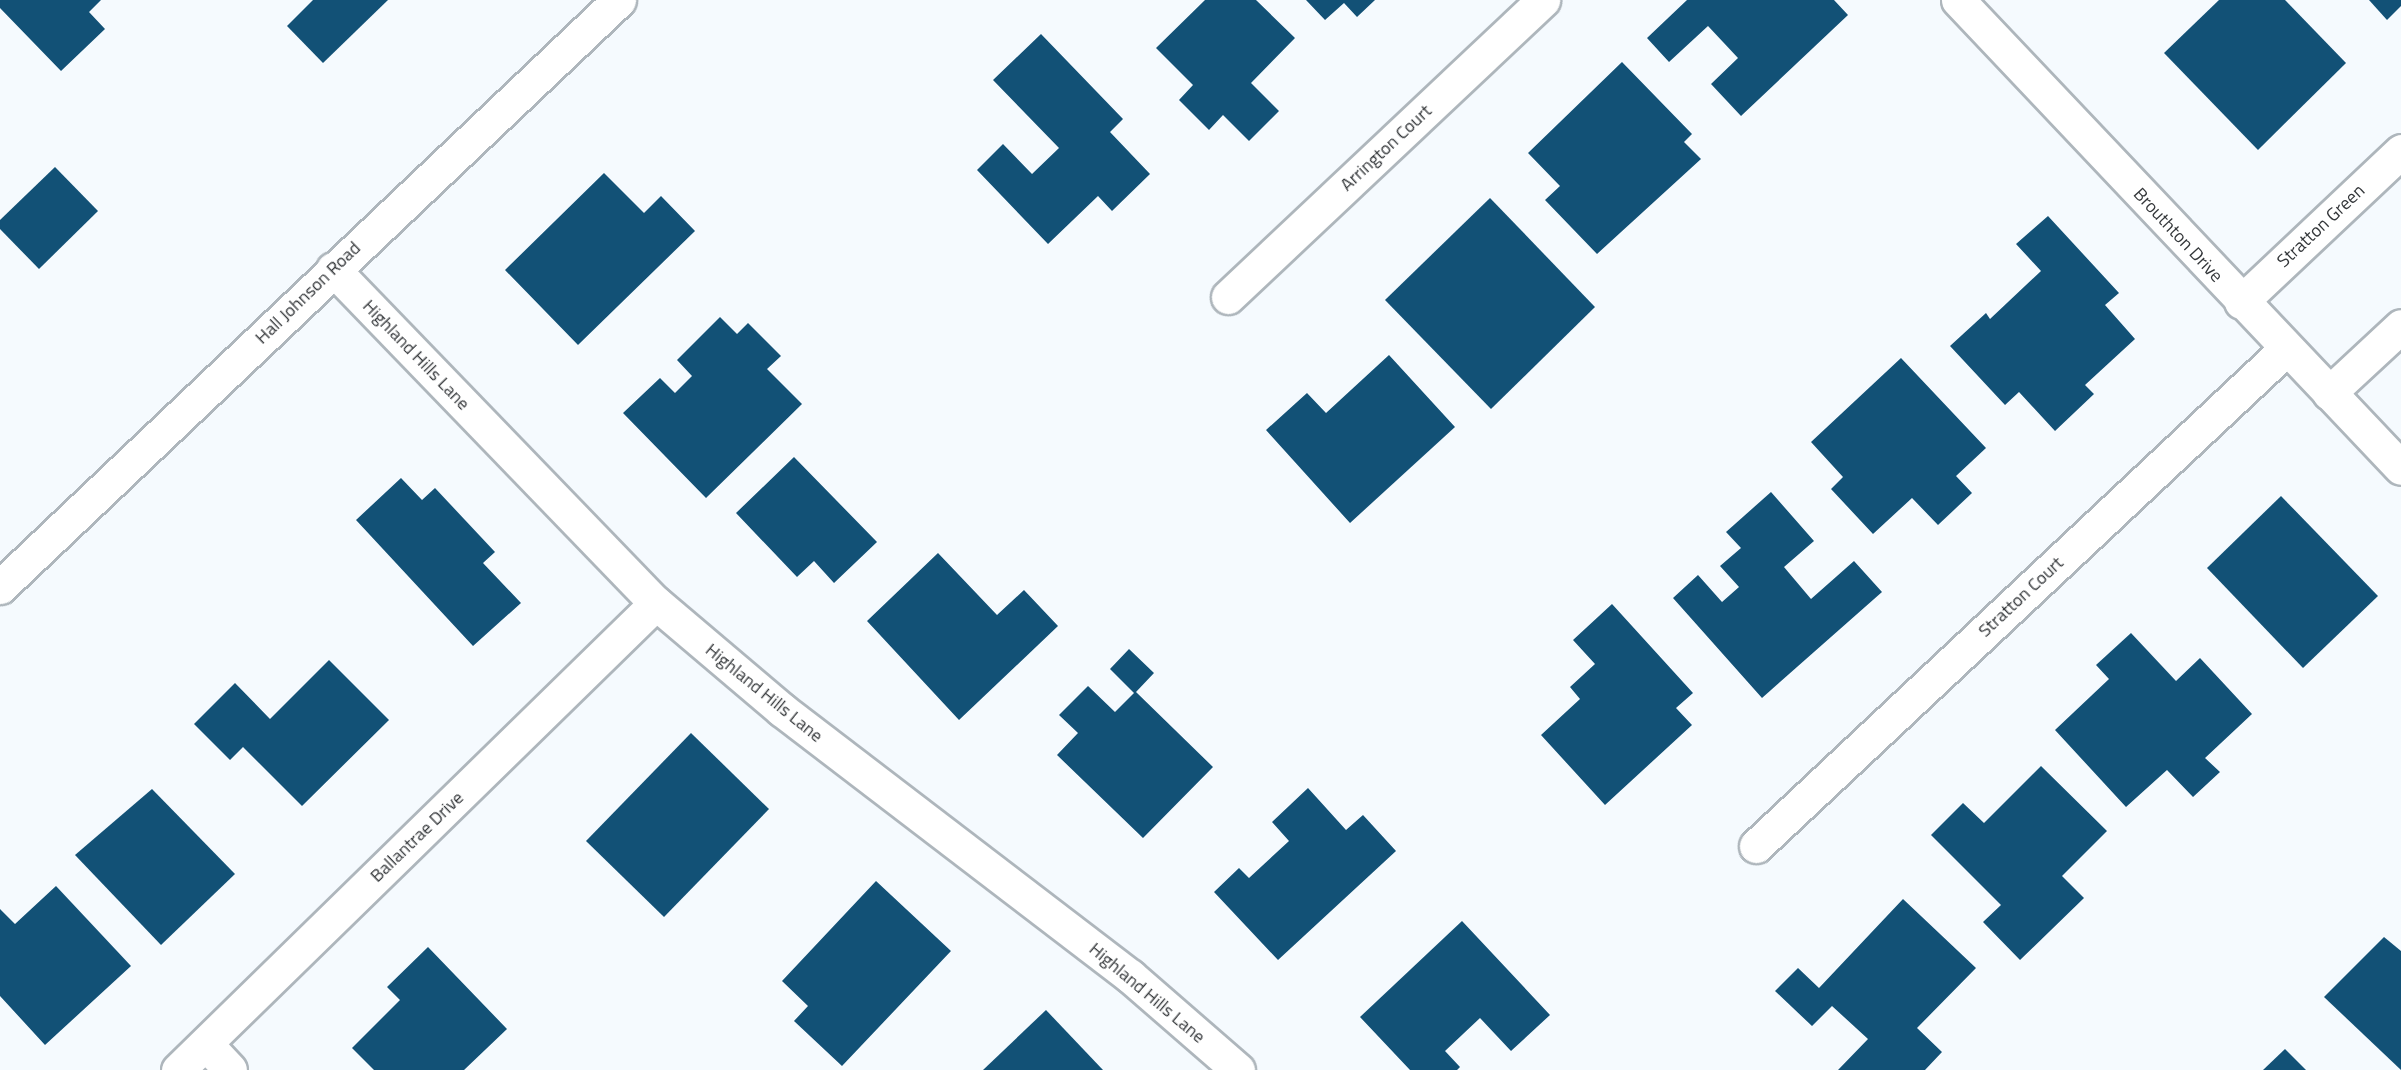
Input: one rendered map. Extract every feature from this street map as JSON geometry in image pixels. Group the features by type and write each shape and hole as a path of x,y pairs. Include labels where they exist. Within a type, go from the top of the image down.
{"street":[{"name":"Hall Johnson Road","path":"0,587 619,0"},
{"name":"Arrington Court","path":"1228,297 1544,0"},
{"name":"Brouthton Drive","path":"1958,0 2241,302 2401,468"},
{"name":"Stratton Green","path":"2241,302 2401,151"},
{"name":"Highland Hills Lane","path":"333,269 656,603 782,710 1130,976 1238,1070"},
{"path":"2329,393 2401,326"},
{"name":"Stratton Court","path":"1756,846 2286,349"},
{"name":"Ballantrae Drive","path":"178,1070 656,603"},
{"path":"206,1044 230,1070"}],"building":[{"path":"0,0 101,0 89,12 105,29 61,71 0,8"},
{"path":"313,0 388,0 323,63 287,26"},
{"path":"1205,0 1256,0 1295,38 1251,83 1279,111 1249,141 1223,115 1209,130 1179,100 1193,85 1156,48"},
{"path":"1306,0 1375,0 1357,17 1344,3 1325,20"},
{"path":"1687,0 1834,0 1848,15 1741,116 1711,84 1738,58 1708,26 1669,62 1647,38"},
{"path":"2219,0 2285,0 2346,63 2258,150 2164,53"},
{"path":"2369,0 2401,0 2401,6 2387,20"},
{"path":"1041,34 1123,119 1110,132 1150,174 1112,211 1098,196 1048,244 977,170 1003,144 1032,174 1059,148 993,80"},
{"path":"1622,62 1692,134 1684,142 1701,159 1597,254 1545,200 1560,186 1528,153"},
{"path":"55,167 98,211 39,269 0,229 0,220"},
{"path":"604,173 644,213 661,196 695,231 578,345 505,270"},
{"path":"1490,198 1595,307 1491,409 1385,300"},
{"path":"2048,216 2119,293 2105,305 2135,339 2085,385 2094,394 2055,431 2019,392 2005,405 1950,346 1986,313 1990,319 2041,271 2016,244"},
{"path":"720,317 737,334 748,323 781,356 767,369 802,404 706,498 623,413 660,378 675,393 692,376 677,360"},
{"path":"1389,355 1455,427 1350,523 1266,430 1307,393 1326,413"},
{"path":"1901,358 1986,448 1956,476 1972,493 1938,525 1912,498 1873,534 1831,489 1843,477 1811,442"},
{"path":"794,457 877,542 834,583 814,561 797,577 736,513"},
{"path":"401,478 422,500 435,488 495,552 483,563 521,603 473,646 356,520"},
{"path":"1771,492 1814,541 1784,567 1811,599 1854,561 1882,592 1762,698 1673,598 1698,575 1722,602 1739,587 1720,566 1741,548 1726,532"},
{"path":"2281,496 2378,596 2303,668 2207,568"},
{"path":"938,553 997,615 1024,590 1058,626 959,720 867,621"},
{"path":"1612,604 1693,693 1676,708 1692,725 1605,805 1541,735 1580,699 1570,687 1595,664 1573,640"},
{"path":"2131,633 2176,681 2200,658 2252,714 2205,758 2220,772 2193,797 2167,770 2126,807 2055,730 2109,679 2096,665"},
{"path":"1129,649 1154,673 1136,692 1213,767 1143,838 1057,755 1078,733 1059,715 1088,686 1115,712 1134,693 1110,669"},
{"path":"329,660 389,720 302,806 243,747 230,760 194,724 235,683 270,719"},
{"path":"691,733 769,809 664,917 586,841"},
{"path":"2041,766 2107,831 2062,876 2084,898 2020,960 1983,922 2001,905 1931,835 1963,803 1984,823"},
{"path":"1308,788 1346,830 1363,815 1396,851 1278,960 1214,892 1239,868 1249,878 1289,841 1272,822"},
{"path":"152,789 235,874 161,945 75,855"},
{"path":"876,881 951,951 842,1066 794,1021 808,1006 782,981"},
{"path":"56,886 131,966 45,1045 0,996 0,909 15,924"},
{"path":"1903,899 1976,968 1917,1028 1942,1052 1925,1070 1838,1070 1868,1039 1832,1006 1812,1026 1775,991 1798,968 1819,988"},
{"path":"1462,921 1550,1015 1511,1051 1480,1018 1445,1051 1460,1067 1457,1070 1410,1070 1360,1017"},
{"path":"2384,937 2401,951 2401,1070 2324,997"},
{"path":"428,947 507,1029 464,1070 374,1070 352,1048 400,1000 387,987"},
{"path":"1046,1010 1103,1070 983,1070"},
{"path":"2285,1049 2306,1070 2263,1070"}]}
